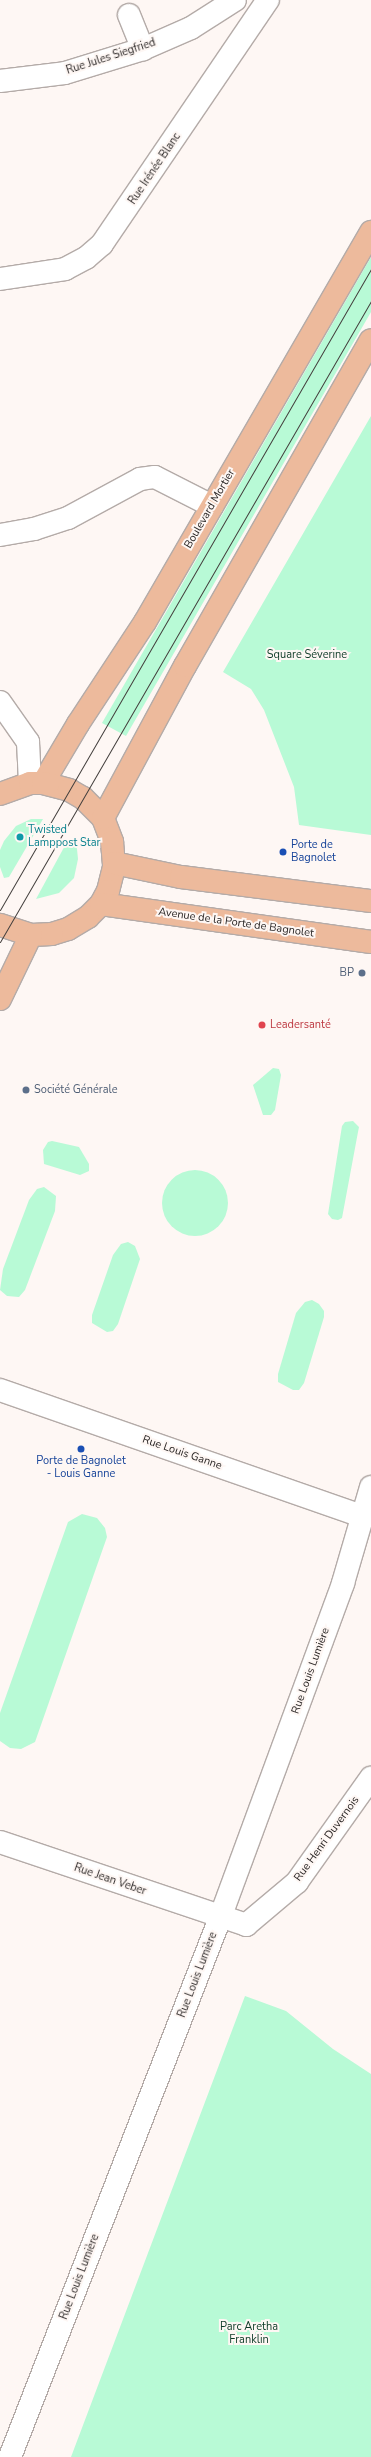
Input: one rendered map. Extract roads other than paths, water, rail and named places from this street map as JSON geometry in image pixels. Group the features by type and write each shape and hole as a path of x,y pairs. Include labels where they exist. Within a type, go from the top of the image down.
{"main road":[{"name":"Boulevard Mortier","path":"36,783 78,724 145,622 371,232"},
{"path":"103,818 185,666 371,340"},
{"path":"0,794 36,783 68,790 83,798 103,818 112,842 114,863 111,882 101,904 88,917 68,929 52,934 31,935 0,924"},
{"path":"114,863 181,877 371,901"},
{"name":"Avenue de la Porte de Bagnolet","path":"101,904 371,942"},
{"path":"0,999 31,935"}],"street":[{"name":"Rue Jules Siegfried","path":"0,81 65,73 143,49 191,28 235,0"},
{"name":"Rue Irénée Blanc","path":"0,279 65,270 86,258 102,244 268,0"},
{"path":"129,14 143,49"},
{"path":"0,535 34,530 68,518 140,479 155,477 212,506"},
{"path":"0,702 28,742 36,783"},
{"name":"Rue Louis Ganne","path":"0,1390 369,1506"},
{"name":"Rue Louis Lumière","path":"10,2457 220,1918 343,1583 369,1506"},
{"name":"Rue Henri Duvernois","path":"220,1918 246,1925 297,1882 371,1778"},
{"name":"Rue Jean Veber","path":"0,1842 220,1918"}],"tram line":[{"path":"0,910 371,269"},
{"path":"0,942 371,301"}],"place":[{"name":"Twisted Lamppost Star","path":"20,837"},
{"name":"Porte de Bagnolet","path":"283,852"},
{"name":"BP","path":"362,973"},
{"name":"Leadersanté","path":"262,1025"},
{"name":"Société Générale","path":"26,1090"},
{"name":"Porte de Bagnolet - Louis Ganne","path":"81,1449"}],"park label":[{"name":"Square Séverine","path":"307,655"},
{"name":"Parc Aretha Franklin","path":"249,2334"}]}
